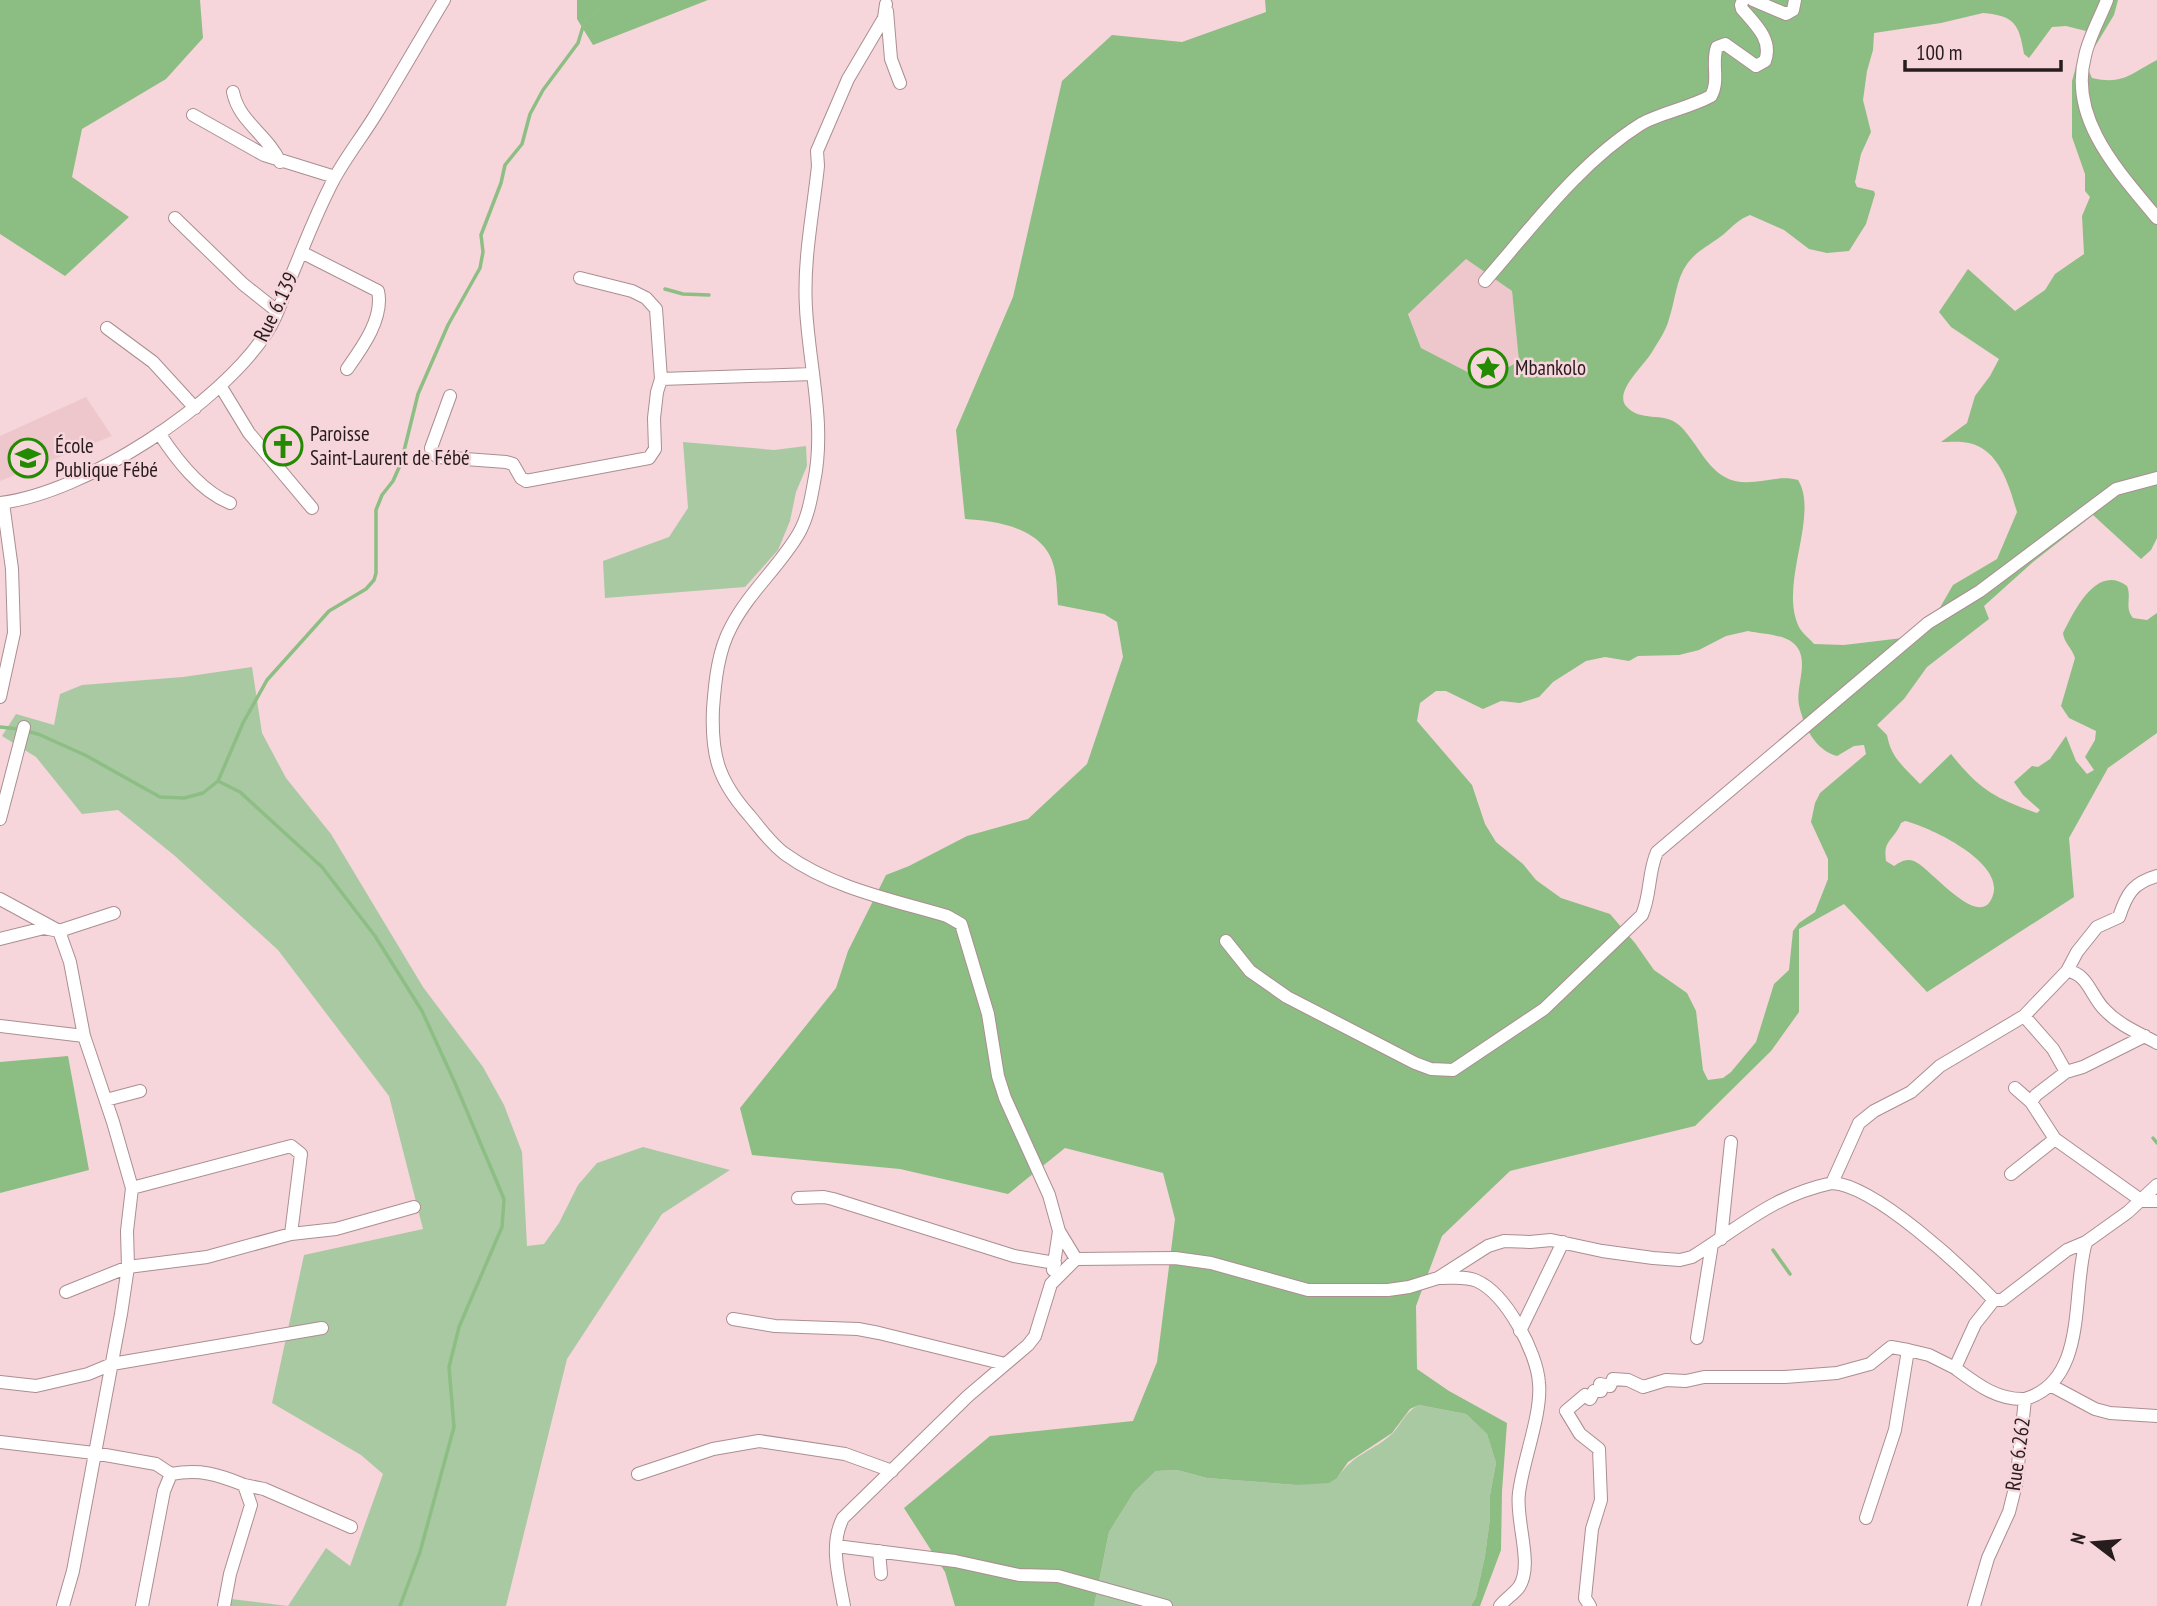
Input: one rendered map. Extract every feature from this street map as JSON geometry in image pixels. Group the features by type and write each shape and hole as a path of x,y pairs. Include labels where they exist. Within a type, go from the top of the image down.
{"street":[{"path":"427,0 442,2"},
{"path":"1485,281 1570,185 1619,139 1645,122 1683,110 1711,96 1716,84 1714,57 1717,47 1725,44 1756,66 1765,61 1768,50 1763,34 1742,9 1743,0"},
{"path":"1753,0 1786,14 1793,10 1795,0"},
{"path":"2107,0 2085,55 2083,98 2089,121 2101,144 2129,185 2157,218"},
{"name":"Rue 6.139","path":"1,503 38,495 93,471 159,433 221,387 251,356 269,330 316,214 335,177 442,2"},
{"path":"886,2 891,59 900,83"},
{"path":"886,2 884,18 848,79 817,150 818,166 807,261 806,305 819,448 807,514 799,533 740,612 724,642 714,700 714,754 727,785 782,852 837,881 947,916 961,924 988,1014 998,1076 1005,1098 1049,1195 1059,1231 1076,1259"},
{"path":"233,92 238,110 270,144 280,162"},
{"path":"193,115 244,145 280,162 335,177"},
{"path":"174,218 243,284 277,311"},
{"path":"301,252 379,290 379,304 368,337 347,369"},
{"path":"450,396 431,448 432,453 438,457 506,462 513,464 521,478 526,481 649,458 655,449 654,418 661,379 656,309 652,302 632,291 579,278"},
{"path":"107,328 159,368 195,408"},
{"path":"661,379 813,374"},
{"path":"221,387 248,433 312,508"},
{"path":"159,433 178,459 215,496 230,503"},
{"path":"1226,941 1251,971 1287,997 1415,1063 1431,1069 1453,1070 1544,1009 1642,915 1657,852 1878,664 1928,623 1980,591 2116,489 2157,478"},
{"path":"0,698 14,633 12,569 1,503"},
{"path":"0,818 23,727"},
{"path":"1832,1183 1859,1123 1874,1111 1911,1092 1940,1066 2024,1016 2067,971 2077,952 2097,927 2119,917 2126,897 2141,880 2157,876"},
{"path":"0,899 59,931 70,962 84,1037 132,1188 127,1231 128,1267 112,1364 64,1606"},
{"path":"0,939 44,928 59,931 114,913"},
{"path":"2067,971 2083,978 2104,1009 2123,1024 2157,1043"},
{"path":"2024,1016 2053,1049 2067,1072"},
{"path":"0,1026 84,1037"},
{"path":"2031,1102 2036,1095 2067,1072 2083,1067 2145,1036"},
{"path":"2015,1088 2031,1102 2055,1139 2142,1201 2157,1201"},
{"path":"106,1100 140,1091"},
{"path":"2011,1174 2055,1139"},
{"path":"1697,1338 1717,1241 1731,1142"},
{"path":"132,1188 291,1146 301,1154 291,1234"},
{"path":"1051,1284 1076,1259 1175,1258 1308,1290 1388,1290 1438,1278 1488,1246 1504,1241 1551,1240 1602,1251 1680,1260 1692,1257 1775,1202 1832,1183 1855,1188 1880,1204 1960,1265 1994,1300 2002,1300 2067,1250 2086,1242 2142,1201 2157,1185"},
{"path":"798,1198 833,1199 1014,1256 1055,1263"},
{"path":"66,1292 128,1267 207,1257 291,1234 336,1229 414,1207"},
{"path":"844,1606 836,1546 838,1529 843,1518 968,1396 1035,1336 1051,1284 1059,1231"},
{"path":"1520,1331 1563,1242"},
{"path":"2086,1242 2080,1265 2073,1338 2064,1364 2052,1386 2095,1409 2110,1413 2157,1416"},
{"path":"1438,1278 1468,1278 1481,1282 1503,1303 1520,1331 1537,1372 1539,1394 1518,1503 1525,1570 1518,1588 1500,1606"},
{"path":"1955,1368 1975,1324 1994,1300"},
{"path":"733,1319 775,1326 858,1329 1005,1364"},
{"path":"0,1382 37,1386 88,1374 112,1364 322,1328"},
{"path":"1590,1606 1585,1598 1592,1529 1601,1500 1599,1449 1580,1434 1566,1411 1585,1395 1590,1399 1594,1391 1601,1391 1600,1384 1611,1385 1613,1379 1628,1380 1643,1387 1666,1380 1686,1381 1704,1377 1785,1377 1837,1373 1870,1364 1891,1347 1929,1355 1955,1368 1996,1395 2025,1399"},
{"path":"1866,1518 1895,1430 1908,1350"},
{"name":"Rue 6.262","path":"1973,1606 1988,1558 2009,1512 2016,1484 2025,1399 2038,1396 2052,1386"},
{"path":"638,1474 713,1449 759,1441 845,1454 892,1471"},
{"path":"0,1442 94,1453 156,1464 171,1474 192,1470 225,1477 264,1489 351,1527"},
{"path":"142,1606 163,1491 171,1474"},
{"path":"224,1606 230,1574 251,1505 244,1485"},
{"path":"836,1546 955,1561 1019,1574 1058,1576 1166,1606"},
{"path":"878,1551 881,1574"}],"shaded area":[{"path":"1466,259 1512,291 1519,361 1485,381 1421,348 1408,313"},
{"name":"École Publique Fébé","path":"86,397 112,436 0,481 0,436"}],"green space":[{"path":"0,0 200,0 203,38 166,79 82,129 72,177 129,217 65,276 0,234"},
{"path":"577,0 708,0 593,45 577,19"},
{"path":"1265,0 2118,0 2114,15 2088,58 2087,67 2092,78 2111,80 2126,77 2157,60 2157,538 2151,550 2141,559 2093,515 2033,562 1984,606 1989,619 1927,667 1904,699 1877,725 1887,735 1899,762 1920,784 1951,754 1970,776 1988,791 2037,813 2040,810 2023,795 2014,782 2032,766 2038,767 2050,759 2066,736 2076,761 2087,774 2094,770 2085,757 2095,740 2096,731 2069,718 2061,706 2075,658 2063,633 2080,602 2096,585 2116,581 2127,586 2129,610 2133,618 2147,620 2157,613 2157,733 2108,768 2069,838 2074,897 1927,992 1844,904 1799,929 1799,1012 1771,1051 1695,1126 1510,1171 1442,1236 1416,1306 1417,1369 1449,1391 1507,1423 1501,1550 1480,1606 1471,1606 1476,1597 1485,1556 1490,1495 1496,1463 1487,1434 1466,1414 1419,1405 1410,1409 1392,1433 1348,1462 1337,1478 1329,1483 1296,1485 1207,1478 1177,1470 1156,1471 1134,1492 1109,1532 1094,1606 955,1606 945,1572 904,1508 990,1436 1133,1421 1157,1362 1175,1219 1163,1173 1065,1148 1008,1194 900,1169 752,1155 740,1108 836,988 848,951 886,875 967,836 1028,819 1087,764 1123,657 1117,622 1104,614 1058,605 1055,572 1049,554 1031,535 1005,525 965,519 956,430 1013,297 1062,81 1112,35 1182,42 1266,12","holes":["1983,13 2002,16 2017,28 2024,54 2029,58 2052,27 2066,26 2086,31 2072,81 2072,137 2085,174 2085,191 2090,197 2082,216 2084,254 2055,274 2045,290 2015,311 1968,269 1939,312 1951,327 1999,359 1975,396 1967,423 1941,442 1966,442 1980,447 2002,470 2017,512 1997,559 1953,585 1927,630 1919,636 1844,645 1814,644 1799,627 1794,610 1795,571 1804,512 1803,495 1798,480 1782,478 1743,482 1725,477 1710,465 1679,425 1673,421 1632,411 1623,400 1624,393 1664,332 1680,277 1687,264 1736,223 1750,215 1784,230 1809,249 1827,253 1849,251 1866,224 1875,194 1874,191 1857,187 1855,182 1861,154 1871,132 1863,100 1874,33 1941,23","1466,259 1512,291 1519,361 1485,381 1421,348 1408,314","1748,631 1777,636 1792,642 1798,648 1802,663 1799,705 1812,736 1822,749 1837,756 1854,746 1864,745 1866,754 1820,793 1815,803 1811,822 1828,859 1828,879 1815,912 1799,923 1793,931 1789,970 1774,984 1756,1042 1731,1072 1723,1078 1708,1080 1703,1070 1696,1011 1687,993 1654,970 1610,914 1561,898 1536,880 1523,864 1496,842 1485,824 1472,785 1417,721 1420,703 1436,691 1446,691 1483,709 1501,701 1520,703 1539,697 1553,682 1586,661 1605,657 1629,661 1638,656 1679,655 1699,650 1726,636","1905,821 1931,830 1977,859 1987,870 1993,883 1993,895 1987,905 1978,907 1967,903 1914,861 1906,860 1894,866 1886,861 1887,844"]},
{"path":"683,442 774,450 806,446 807,466 778,550 745,587 605,598 603,561 669,537 688,508"},
{"path":"252,667 262,733 286,778 331,834 423,987 483,1067 504,1105 522,1152 527,1246 544,1244 559,1223 578,1185 597,1163 643,1147 730,1170 662,1214 567,1359 506,1606 288,1606 326,1548 350,1566 383,1474 361,1455 272,1403 304,1255 423,1229 389,1096 278,950 175,856 118,810 82,814 36,757 2,736 16,714 54,725 60,694 82,685 183,677"},
{"path":"68,1056 89,1170 0,1193 0,1062"},
{"path":"1419,1405 1466,1414 1487,1434 1496,1463 1490,1495 1485,1556 1476,1597 1471,1606 1094,1606 1109,1532 1134,1492 1156,1471 1177,1470 1207,1478 1296,1485 1337,1478 1357,1457 1393,1433 1407,1414"},
{"path":"231,1599 288,1606 229,1606"}],"waterway":[{"path":"26,731 85,755 160,797 184,798 203,793 218,781 243,723 267,680 329,611 366,589 374,580 376,510 401,463 418,394 448,325 480,268 483,252 481,235 505,165 522,144 530,114 543,90 578,43 585,20 613,0"},
{"path":"665,289 683,294 709,295"},
{"path":"0,727 19,729"},
{"path":"218,781 240,792 322,867 375,936 422,1011 504,1199 502,1227 459,1327 449,1367 454,1427 420,1552 400,1606"},
{"path":"2153,1138 2157,1143"},
{"path":"1773,1250 1790,1274"}],"place":[{"name":"Mbankolo","path":"1488,368"},
{"name":"Paroisse Saint-Laurent de Fébé","path":"283,446"},
{"name":"École Publique Fébé","path":"28,458"}]}
